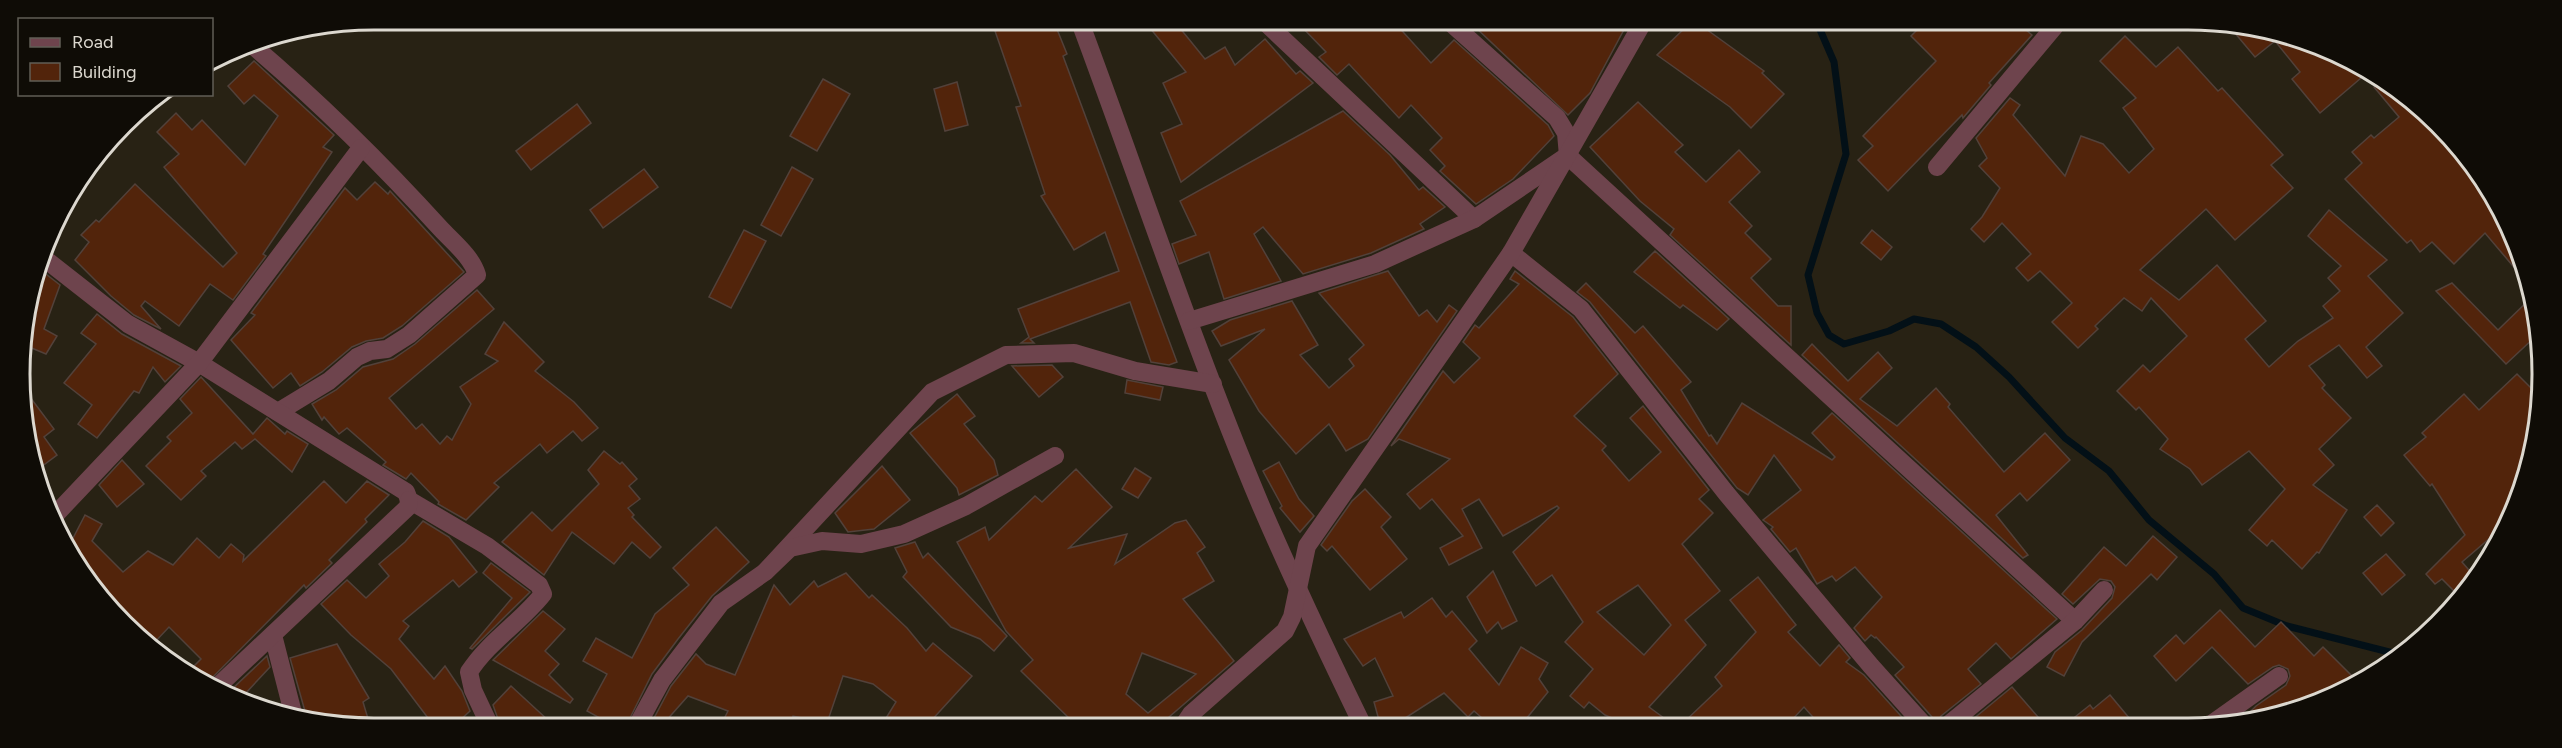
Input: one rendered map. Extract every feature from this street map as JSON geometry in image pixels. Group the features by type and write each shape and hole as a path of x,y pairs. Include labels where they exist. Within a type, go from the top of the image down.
{"street":[{"path":"1083,30 1213,384 1297,589 1359,718"},
{"path":"1273,30 1474,219"},
{"path":"1459,30 1557,118 1566,133 1568,156 2075,621"},
{"path":"1188,718 1285,631 1292,617 1307,546 1511,253 1639,30"},
{"path":"1937,167 2052,30"},
{"path":"258,50 292,79 408,194 459,249 475,268 477,275 409,334 387,349 370,351 357,357 329,381 278,412"},
{"path":"58,511 199,363 361,148"},
{"path":"1189,321 1375,264 1474,219 1568,156"},
{"path":"1511,253 1581,309 1726,493 1871,666 1918,718"},
{"path":"48,262 128,324 199,363 406,492 409,500 408,507 222,683"},
{"path":"765,572 932,393 1006,355 1074,353 1135,371 1213,384"},
{"path":"641,718 662,680 721,603 765,572 790,548 822,541 861,544 904,534 966,506 1055,456"},
{"path":"409,500 487,546 539,585 543,594 532,609 479,656 469,672 473,690 486,718"},
{"path":"1957,718 2075,621 2104,590"},
{"path":"273,635 292,707"},
{"path":"2223,716 2279,676"}],"building":[{"path":"1057,30 1067,54 1063,56 1177,362 1169,365 1151,362 1130,302 1030,339 1034,343 1021,343 1029,337 1018,309 1119,271 1105,232 1074,250 1041,196 1045,194 1016,107 1021,106 995,31"},
{"path":"1152,30 1181,30 1205,59 1225,47 1235,65 1265,39 1296,74 1300,71 1313,83 1181,182 1161,133 1182,124 1163,83 1186,72"},
{"path":"1305,30 1401,30 1431,63 1454,40 1548,125 1554,136 1513,179 1476,204 1440,171 1445,166 1430,150 1442,138 1411,105 1399,118 1349,64 1337,75 1319,57 1326,52"},
{"path":"1478,30 1624,30 1590,93 1568,115"},
{"path":"1683,30 1707,30 1764,71 1762,73 1784,94 1751,128 1730,107 1657,55"},
{"path":"1917,30 2026,30 2032,35 1989,83 1991,85 1963,118 1962,115 1888,191 1858,160 1873,146 1863,136 1936,61 1911,36"},
{"path":"2235,33 2274,41 2255,57"},
{"path":"2125,36 2156,67 2178,47 2218,91 2222,88 2283,155 2271,165 2293,188 2235,240 2206,209 2140,270 2179,300 2217,265 2266,321 2245,339 2269,367 2298,341 2333,318 2323,306 2340,291 2328,278 2341,266 2308,236 2329,210 2387,260 2368,276 2403,313 2366,347 2382,366 2367,378 2339,345 2309,366 2325,385 2322,388 2351,418 2319,449 2334,465 2313,485 2347,510 2319,553 2317,552 2302,569 2272,540 2267,546 2249,530 2285,489 2249,451 2202,485 2190,469 2160,449 2168,439 2139,407 2136,410 2117,391 2143,365 2150,372 2187,336 2151,298 2142,311 2124,298 2095,326 2098,329 2078,348 2052,322 2072,303 2040,271 2028,281 2016,268 2031,254 2002,223 1984,242 1971,229 1982,217 2000,188 1979,166 1987,158 1976,138 2010,98 2020,105 2013,115 2065,176 2081,136 2103,144 2129,173 2154,149 2123,108 2136,98 2100,61"},
{"path":"2276,42 2320,56 2362,77 2320,113 2292,79 2300,72"},
{"path":"254,61 334,135 323,147 332,152 263,254 266,256 233,300 210,284 179,326 145,301 141,306 161,329 134,315 75,260 89,242 81,235 96,220 99,222 135,184 223,267 237,253 164,167 179,154 157,132 176,113 192,130 202,120 245,165 278,116 254,95 244,104 228,86"},
{"path":"823,79 850,94 817,151 790,136"},
{"path":"957,82 968,125 945,131 934,89"},
{"path":"2374,87 2379,88 2415,115 2447,147 2461,165 2497,222 2516,269 2485,233 2454,264 2432,242 2420,252 2411,240 2407,243 2345,179 2362,163 2352,152 2371,135 2374,138 2399,117"},
{"path":"1638,102 1683,145 1675,152 1706,182 1739,150 1760,172 1729,202 1752,226 1745,233 1771,259 1751,278 1778,306 1791,306 1791,345 1670,235 1674,229 1640,201 1590,147"},
{"path":"577,104 591,123 531,170 516,151"},
{"path":"1343,111 1390,155 1419,190 1423,187 1445,207 1420,224 1424,229 1371,253 1303,274 1263,227 1254,234 1281,281 1224,299 1209,252 1179,264 1172,244 1196,235 1180,201"},
{"path":"792,167 813,179 781,236 761,225"},
{"path":"644,169 658,187 603,228 590,210"},
{"path":"375,182 388,194 390,191 464,272 402,326 383,338 366,341 352,347 322,372 300,386 291,373 273,388 231,340 255,315 251,313 345,188 357,200"},
{"path":"744,230 766,241 731,308 709,297"},
{"path":"1872,230 1892,247 1881,260 1861,243"},
{"path":"1655,251 1729,319 1717,330 1683,305 1680,308 1634,272"},
{"path":"1388,271 1419,316 1427,310 1437,322 1449,305 1457,311 1368,439 1346,451 1329,424 1296,454 1259,411 1229,360 1265,329 1221,346 1212,331 1230,320 1292,301 1318,345 1300,355 1329,388 1354,366 1349,359 1364,345 1319,293"},
{"path":"1515,271 1573,317 1618,374 1574,416 1606,446 1602,450 1629,481 1661,452 1630,418 1643,406 1709,490 1699,499 1713,513 1682,544 1720,591 1685,620 1706,645 1649,707 1664,718 1612,718 1589,702 1584,708 1570,696 1593,669 1565,642 1583,622 1552,575 1536,586 1513,552 1559,508 1557,506 1503,536 1479,499 1462,509 1482,548 1449,565 1440,548 1463,536 1432,499 1420,509 1407,494 1450,459 1399,439 1391,446 1443,371 1454,383 1480,358 1463,342 1475,325 1479,328 1519,284 1510,279","holes":["1638,585 1671,625 1644,655 1597,612"]},
{"path":"45,273 60,285 44,329 57,336 46,354 31,348 37,307"},
{"path":"1586,283 1635,333 1643,326 1691,382 1681,390 1709,436 1711,435 1717,444 1742,403 1832,460 1835,457 1812,433 1832,413 2057,619 2011,659 1996,643 1968,669 1981,684 1940,718 1932,718 1895,675 1904,667 1876,637 1871,635 1865,641 1854,628 1882,597 1855,567 1836,581 1832,576 1817,584 1796,548 1790,552 1771,529 1773,527 1763,520 1801,490 1774,455 1748,495 1737,488 1590,302 1577,292"},
{"path":"2452,283 2498,330 2524,304 2530,342 2506,364 2436,291"},
{"path":"477,290 494,309 389,398 416,429 422,424 440,444 447,436 452,440 471,404 460,387 498,361 485,354 504,322 544,362 535,371 574,402 598,428 582,441 573,431 547,453 540,444 494,483 499,487 466,520 438,504 439,502 411,473 406,479 383,465 386,462 347,428 339,434 324,417 322,420 312,404 336,390 363,367 393,359 415,344"},
{"path":"97,314 122,334 181,366 165,382 153,367 139,393 134,391 97,438 78,424 92,405 64,383 96,344 81,333"},
{"path":"1812,344 1848,381 1878,352 1892,368 1860,399 1897,426 1936,388 1950,404 1948,407 2004,472 2045,433 2070,460 2027,501 2020,493 1996,515 2028,555 2023,558 1802,355"},
{"path":"1052,365 1063,377 1039,397 1012,366"},
{"path":"2517,374 2531,388 2529,419 2514,485 2491,537 2462,562 2470,571 2454,591 2442,579 2435,584 2426,574 2465,535 2432,484 2430,486 2404,455 2426,437 2422,433 2464,394 2479,410"},
{"path":"201,377 253,434 267,418 285,434 287,431 308,444 292,472 255,439 242,449 235,442 201,471 206,476 181,500 146,466 171,441 167,437 192,413 180,399"},
{"path":"1127,380 1163,387 1160,400 1125,393"},
{"path":"957,394 975,416 964,424 994,460 998,475 959,495 957,488 910,433"},
{"path":"31,399 54,429 44,437 57,455 43,466"},
{"path":"604,451 620,464 622,462 637,479 629,486 640,499 628,508 634,515 632,517 661,547 650,558 632,542 614,564 572,532 544,575 502,542 532,512 552,531 599,484 588,470"},
{"path":"122,460 144,484 117,507 99,485"},
{"path":"1279,462 1299,499 1314,516 1300,532 1280,508 1282,506 1263,471"},
{"path":"882,466 910,500 874,529 848,532 835,513"},
{"path":"1135,468 1151,478 1138,498 1122,489"},
{"path":"1076,469 1112,507 1069,548 1127,534 1115,564 1175,523 1186,520 1205,547 1197,553 1214,581 1183,599 1234,661 1168,718 1069,718 1021,671 1033,660 1006,631 957,542 985,527 989,540 1035,496 1042,502","holes":["1142,653 1196,674 1148,713 1126,694"]},
{"path":"324,481 346,503 367,481 389,495 365,519 367,522 329,560 332,563 306,588 304,585 212,678 193,667 201,659 169,627 156,640 147,633 115,601 72,539 85,515 102,524 92,541 123,572 148,551 173,565 197,538 219,558 231,544 244,555 243,561"},
{"path":"1365,489 1391,517 1381,527 1407,559 1370,590 1332,546 1327,551 1321,545 1352,501"},
{"path":"2377,505 2394,523 2381,536 2364,517"},
{"path":"423,521 449,537 477,572 459,587 453,580 403,621 409,626 399,639 434,679 445,666 462,691 470,711 462,718 428,718 391,669 351,635 321,604 347,580 366,598 389,576 379,564 405,542"},
{"path":"716,527 749,562 712,596 678,639 652,674 630,718 600,718 587,711 607,674 583,661 596,638 632,658 655,614 689,585 673,568"},
{"path":"2153,536 2177,557 2157,580 2151,574 2082,642 2064,676 2047,667 2055,652 2082,630 2112,598 2115,587 2111,581 2100,579 2073,604 2062,594 2104,547 2126,566"},
{"path":"915,542 923,558 928,553 1007,636 994,651 980,639 951,627 903,577 907,572 895,548"},
{"path":"2386,554 2405,575 2382,595 2363,573"},
{"path":"491,563 530,592 472,649 470,648 512,598 483,573"},
{"path":"1493,571 1517,621 1502,629 1498,622 1487,633 1467,597"},
{"path":"846,573 869,598 872,595 907,628 926,651 933,643 972,676 934,718 886,718 896,702 873,684 843,676 829,718 793,716 792,718 724,718 728,711 688,696 669,718 654,718 671,686 696,654 706,664 735,675 774,585 790,605 814,581 818,587"},
{"path":"1758,577 1796,625 1788,632 1820,666 1839,645 1850,658 1846,662 1864,675 1903,718 1814,718 1804,707 1794,718 1688,718 1722,686 1715,677 1756,632 1730,600"},
{"path":"1432,598 1446,617 1452,611 1477,641 1469,649 1499,685 1521,647 1548,663 1539,679 1548,692 1527,718 1482,718 1474,711 1468,717 1444,693 1405,718 1378,718 1374,702 1393,696 1375,658 1363,666 1344,639 1401,612 1404,618"},
{"path":"2220,610 2255,647 2281,622 2314,656 2323,647 2352,676 2299,700 2250,712 2286,685 2290,676 2288,669 2279,665 2273,667 2248,684 2212,647 2176,681 2154,656 2176,635 2184,644"},
{"path":"543,611 565,629 545,651 559,664 549,675 573,699 570,703 493,660"},
{"path":"337,644 369,698 363,702 368,718 305,710 290,658"},
{"path":"267,656 270,667 245,693 233,688"},
{"path":"511,686 546,718 498,718 493,705"},
{"path":"2012,687 2039,718 1974,718"},
{"path":"2110,695 2129,718 2074,718 2090,705 2093,709"}],"waterway":[{"path":"1820,30 1834,62 1846,154 1808,275 1817,313 1829,335 1844,344 1889,331 1914,319 1941,324 1976,347 2009,377 2065,438 2109,471 2149,520 2214,574 2243,608 2287,626 2390,652"}]}
